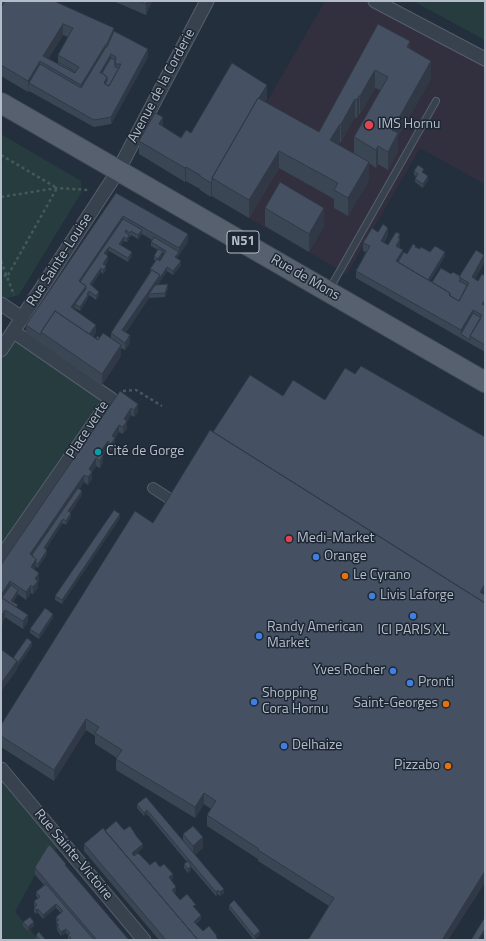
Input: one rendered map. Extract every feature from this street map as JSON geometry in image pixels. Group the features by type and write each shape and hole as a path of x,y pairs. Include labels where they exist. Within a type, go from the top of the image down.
{"main road":[{"name":"Rue de Mons","path":"1,103 485,382"}],"street":[{"name":"Avenue de la Corderie","path":"118,171 207,1"},
{"path":"375,1 485,59"},
{"name":"Rue Sainte-Louise","path":"1,350 118,171"},
{"path":"1,304 22,318"},
{"name":"Place verte","path":"1,557 111,399 14,332"},
{"path":"153,488 173,501"},
{"name":"Rue Sainte-Victoire","path":"1,769 144,940"}],"lane":[{"path":"328,292 436,101"}],"path":[{"path":"1,155 57,188"},
{"path":"7,277 57,188"},
{"path":"1,197 57,188 105,191"},
{"path":"1,261 22,318"},
{"path":"1,273 7,277"},
{"path":"111,399 121,391 136,390 162,406"}],"shaded area":[{"name":"IMS Hornu","path":"325,1 373,1 485,62 485,184 420,148 347,274 212,197"}],"green space":[{"path":"413,1 485,1 485,40"},
{"path":"1,134 81,181 81,193 19,295 5,299 1,297"},
{"path":"14,332 111,399 1,557 1,350"},
{"path":"1,770 60,847 48,854 15,912 39,940 1,940"}],"building":[{"path":"1,1 5,1 1,7"},
{"path":"5,1 54,1 114,28 107,44 81,85 40,61 28,81 1,65 1,7","holes":["63,24 73,28 58,55 79,67 75,73 43,56"]},
{"path":"138,1 147,1 146,4"},
{"path":"378,24 410,41 407,47 431,61 392,130 398,133 388,152 378,146 376,150 354,137 388,77 375,70 360,96 357,100 355,99 330,140 369,162 348,198 334,190 338,183 279,151 249,200 212,178 258,98 319,132"},
{"path":"114,31 148,49 111,117 94,120 29,83 40,64 81,88 107,47","holes":["111,54 116,57 115,64 121,64 109,86 104,83 107,77 100,73"]},
{"path":"111,58 115,60 115,67 119,68 109,86 105,84 107,77 102,73"},
{"path":"58,62 76,72 75,73 58,64"},
{"path":"232,63 267,85 212,178 211,183 200,175 139,141 155,113 163,117 159,124 181,138 186,130 191,133"},
{"path":"418,165 424,169 422,172 428,176 423,184 415,179 418,174 414,171"},
{"path":"280,182 324,208 309,234 265,208"},
{"path":"116,193 188,234 179,248 123,216 79,281 86,286 71,307 96,325 89,334 55,311 41,332 41,335 26,325"},
{"path":"123,219 142,230 138,235 131,231 130,233 126,230 125,232 129,235 127,239 124,237 119,244 132,252 128,258 109,247 104,253 108,256 103,264 106,266 103,270 101,268 90,284 99,292 96,296 89,291 80,307 75,304 86,289 86,286 80,282"},
{"path":"383,224 388,228 381,241 388,245 396,232 400,234 398,238 400,239 396,246 403,250 396,261 450,293 449,295 459,301 469,283 459,277 476,250 484,255 472,277 478,281 482,274 485,276 485,300 482,304 485,306 485,345 470,336 482,315 473,310 461,330 356,271 370,246 363,243 372,228 378,232"},
{"path":"154,237 179,252 175,257 181,261 173,271 167,267 160,278 160,275 150,269 157,259 160,261 166,251 151,242"},
{"path":"413,244 416,246 415,247 420,249 421,247 430,252 435,246 445,252 428,280 398,262 404,252 407,254"},
{"path":"158,249 163,251 158,259 154,256"},
{"path":"441,268 451,274 453,272 460,276 459,277 461,278 459,281 467,285 459,301 450,296 450,293 432,282"},
{"path":"152,270 160,275 122,330 130,335 125,343 111,333"},
{"path":"168,284 165,293 149,294 155,285"},
{"path":"55,311 98,340 103,333 121,345 102,374 41,332"},
{"path":"473,313 481,318 470,336 470,340 461,334"},
{"path":"361,366 485,437 485,584 480,592 485,595 485,603 213,432 250,375 283,396 293,380 325,400 345,368 355,374"},
{"path":"120,391 138,404 134,410 131,408 124,419 127,421 123,427 119,425 112,436 115,438 111,444 108,441 100,452 103,455 100,461 96,458 89,469 92,472 88,477 84,475 30,554 36,559 31,567 39,573 35,579 38,581 33,587 31,585 26,592 10,581 1,595 1,565"},
{"name":"Shopping Cora Hornu","path":"210,430 485,603 485,871 442,940 308,940 334,898 258,850 259,849 207,815 216,801 204,793 195,807 116,759 122,750 95,733 99,727 86,719 54,770 1,736 1,725 135,511 153,523"},
{"path":"78,488 82,491 68,511 71,513 66,521 63,519 62,520 44,548 47,550 38,564 36,563 36,559 32,555"},
{"path":"114,510 120,514 62,600 55,596"},
{"path":"11,585 18,590 11,601 18,605 16,607 2,598"},
{"path":"1,597 28,615 23,621 5,610 1,616"},
{"path":"45,608 53,614 39,635 30,629"},
{"path":"27,638 32,642 17,664 17,661 13,658"},
{"path":"2,650 17,661 2,682 1,652"},
{"path":"146,797 224,889 220,892 218,890 216,892 147,810 144,813 137,804"},
{"path":"116,821 124,830 130,826 143,844 132,853 134,856 138,853 150,865 155,861 160,867 164,864 173,874 169,877 176,887 172,890 180,900 187,894 196,905 193,906 201,915 194,922 203,931 209,926 219,940 198,940 105,831"},
{"path":"193,826 203,837 193,846 183,834"},
{"path":"103,828 198,940 166,940 84,844"},
{"path":"50,845 66,864 65,865 129,940 97,940 36,869 35,867"},
{"path":"188,861 191,866 188,869 184,864"},
{"path":"46,884 94,940 69,940 71,938 68,935 70,933 66,929 61,932 57,926 59,925 56,922 59,920 56,917 63,911 56,904 43,915 38,909 36,910 34,908 37,905 34,901 40,897 36,892"},
{"path":"234,900 260,931 254,936 229,905"},
{"path":"30,917 34,922 28,927 23,922"},
{"path":"485,917 485,929 478,940 471,940"},
{"path":"39,932 46,940 40,940 36,935"}],"place":[{"name":"IMS Hornu","path":"369,125"},
{"name":"Cité de Gorge","path":"98,452"},
{"name":"Medi-Market","path":"289,539"},
{"name":"Orange","path":"316,557"},
{"name":"Le Cyrano","path":"345,576"},
{"name":"Livis Laforge","path":"372,596"},
{"name":"ICI PARIS XL","path":"413,616"},
{"name":"Randy American Market","path":"259,636"},
{"name":"Yves Rocher","path":"393,671"},
{"name":"Pronti","path":"410,683"},
{"name":"Shopping Cora Hornu","path":"254,702"},
{"name":"Saint-Georges","path":"446,704"},
{"name":"Delhaize","path":"284,746"},
{"name":"Pizzabo","path":"448,766"}]}
